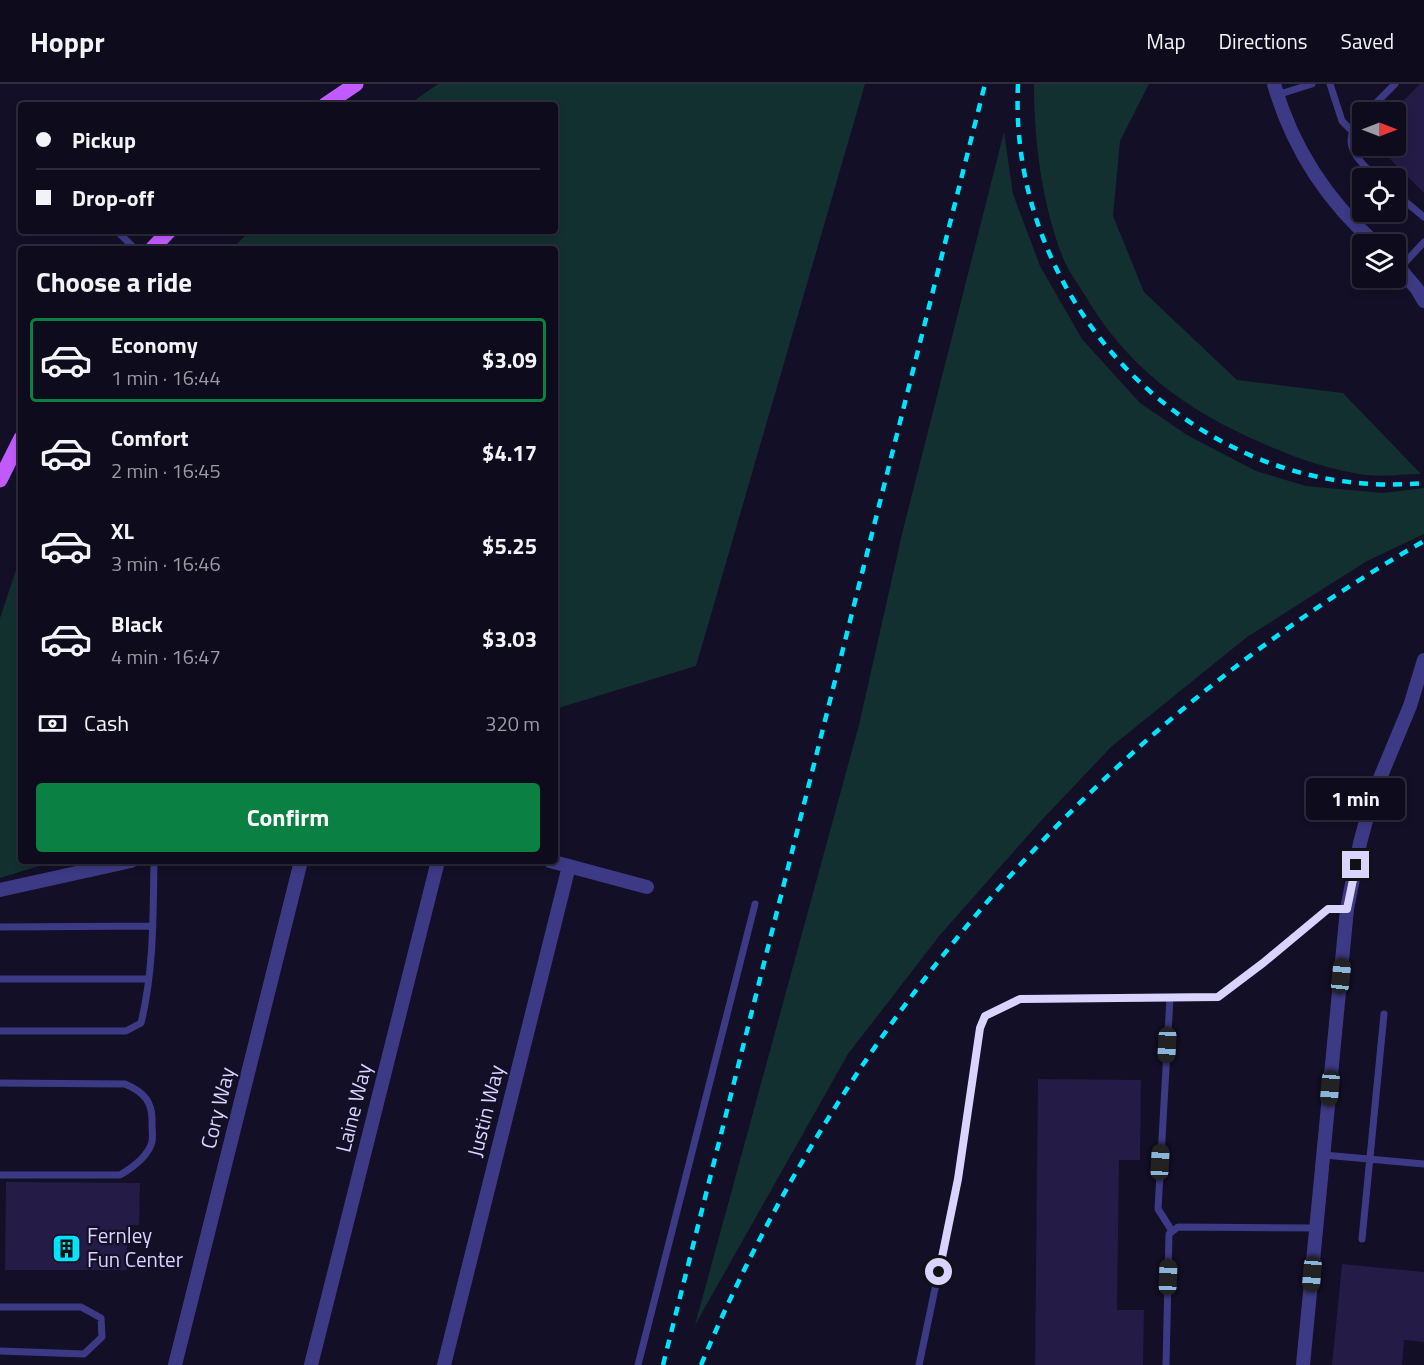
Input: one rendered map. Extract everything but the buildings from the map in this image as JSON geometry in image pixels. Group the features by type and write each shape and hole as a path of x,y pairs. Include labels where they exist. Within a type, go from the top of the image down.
{"main road":[{"path":"329,102 356,84"},
{"path":"155,246 166,234"},
{"path":"0,480 18,444"}],"street":[{"path":"1275,90 1289,128 1311,170 1347,217 1365,234"},
{"path":"1406,277 1424,301"},
{"path":"1304,1365 1347,909 1360,843 1373,795 1410,706 1424,660"},
{"path":"0,890 117,864"},
{"name":"Cory Way","path":"175,1365 300,864"},
{"name":"Laine Way","path":"310,1365 437,864"},
{"path":"558,864 647,886"},
{"name":"Justin Way","path":"444,1365 569,867"}],"lane":[{"path":"1275,90 1312,84"},
{"path":"1330,84 1342,122 1352,130"},
{"path":"1377,102 1395,84"},
{"path":"1357,156 1368,168"},
{"path":"1406,202 1424,217"},
{"path":"120,234 132,246"},
{"path":"1406,257 1424,242"},
{"path":"0,1031 126,1031 141,1023 146,1004 153,926 154,864"},
{"path":"638,1365 755,904"},
{"path":"919,1365 958,1179 980,1028 985,1016 1020,999 1218,997 1328,909 1347,909"},
{"path":"0,927 153,926"},
{"path":"0,979 148,979"},
{"path":"1170,998 1158,1209 1172,1231"},
{"path":"1362,1239 1384,1014"},
{"path":"0,1083 125,1084 140,1090 148,1099 153,1112 152,1142 144,1156 130,1170 120,1175 0,1175"},
{"path":"1323,1155 1424,1164"},
{"path":"1166,1365 1169,1234 1172,1231 1178,1227 1316,1228"},
{"path":"0,1307 81,1306 101,1318 102,1337 84,1354 0,1351"}],"green space":[{"path":"438,84 865,84 696,666 558,708 558,246 235,246 247,234 558,234 558,102 412,102"},
{"path":"1034,84 1149,84 1120,141 1113,216 1144,292 1237,380 1343,393 1421,474 1366,475 1326,467 1287,454 1234,430 1183,401 1139,365 1101,320 1063,258 1050,216 1041,172"},
{"path":"1004,132 1013,194 1040,266 1082,339 1140,403 1187,435 1256,471 1306,486 1383,493 1424,488 1424,534 1367,561 1247,637 1111,747 1039,823 940,935 848,1054 695,1325 859,725 902,534"},
{"path":"18,564 18,864 45,864 0,878 0,618"}],"railway":[{"path":"663,1365 985,84"},
{"path":"1018,84 1023,166 1045,243 1082,314 1132,375 1194,425 1264,461 1342,481 1424,483"},
{"path":"701,1365 760,1238 829,1117 908,1002 995,893 1090,793 1194,700 1305,616 1424,541"}],"place":[{"name":"Fernley Fun Center","path":"66,1248"}],"route":[{"path":"939,1272 958,1179 980,1028 985,1016 1020,999 1218,997 1328,909 1347,909 1356,865"}]}
